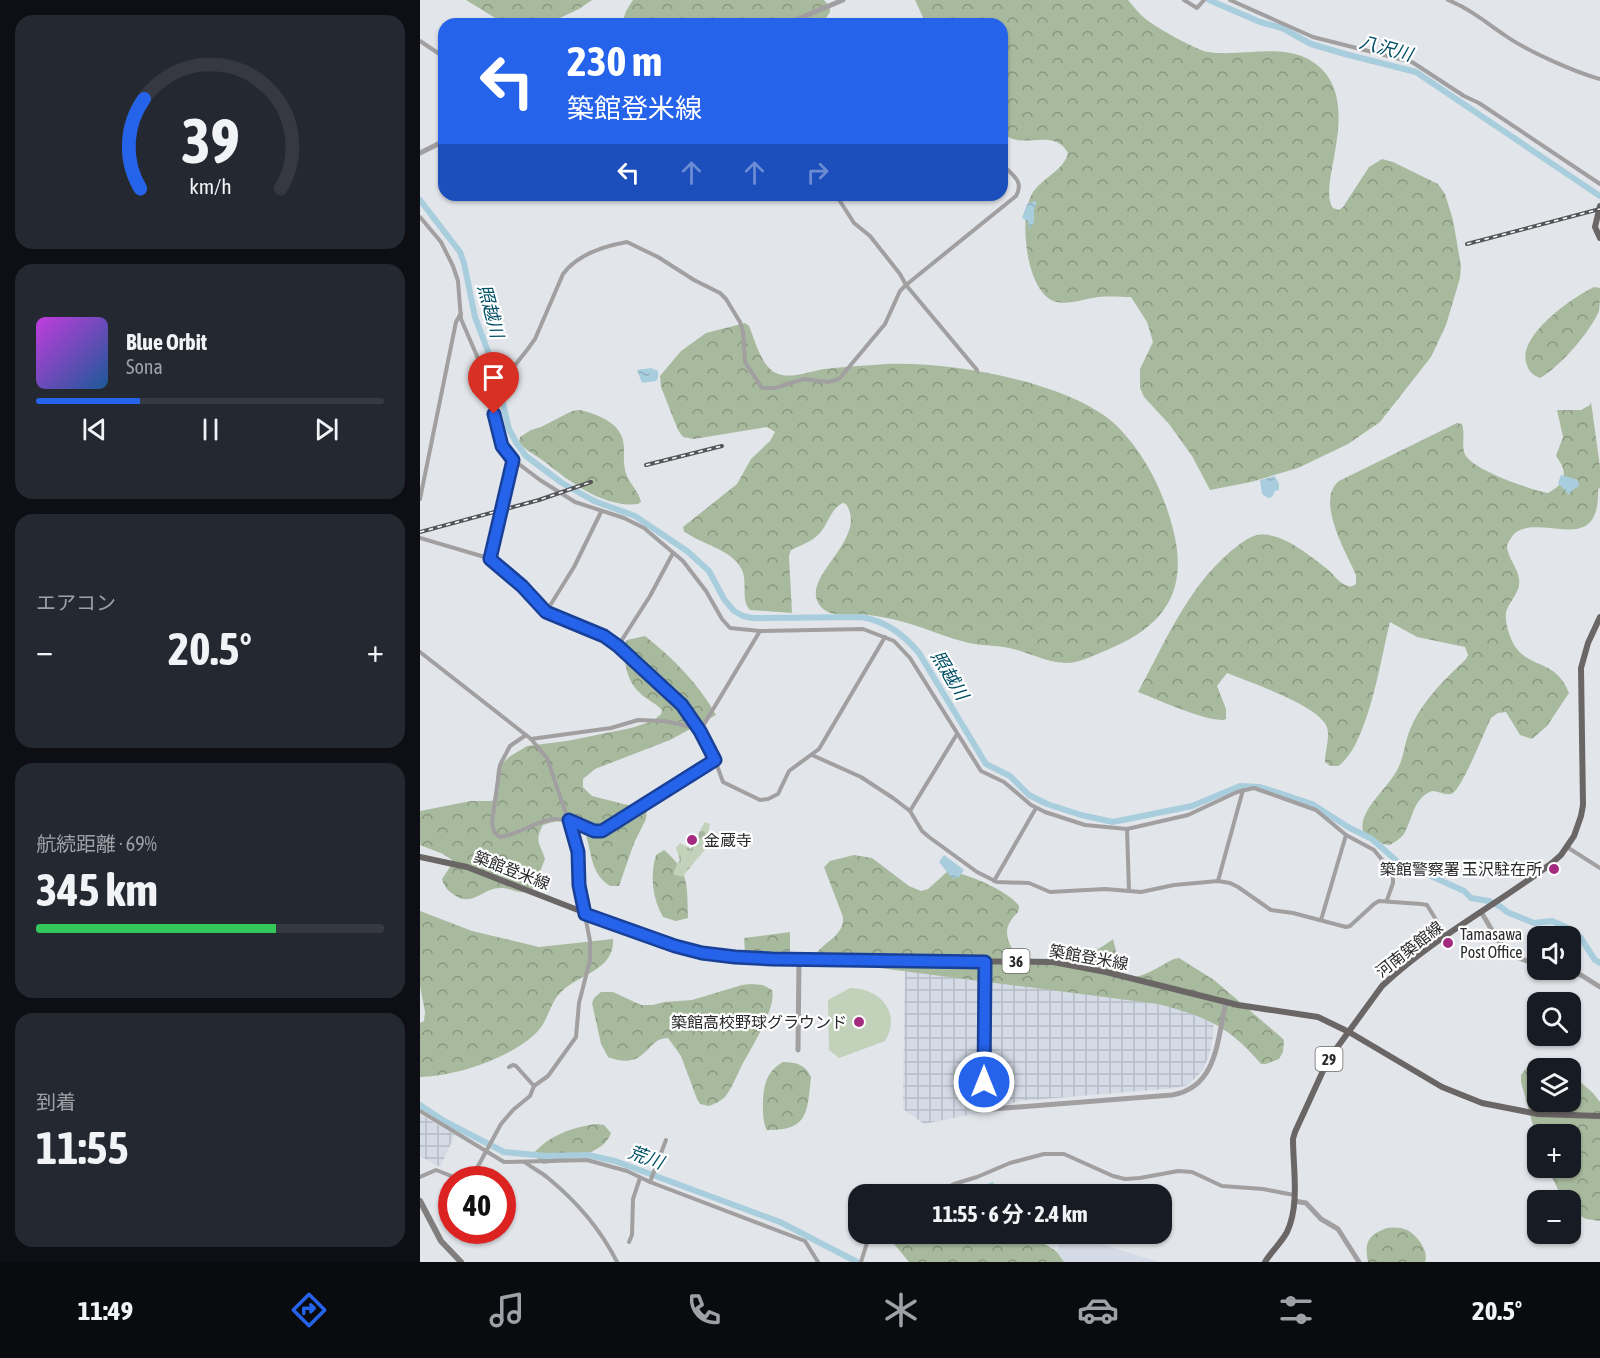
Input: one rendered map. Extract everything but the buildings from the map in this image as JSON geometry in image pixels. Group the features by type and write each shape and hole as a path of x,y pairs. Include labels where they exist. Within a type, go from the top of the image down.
{"main road":[{"path":"1600,206 1595,227 1600,238"},
{"name":"河南築館線","path":"1265,1262 1288,1228 1294,1198 1293,1139 1328,1060 1382,986 1446,936 1552,863 1567,847 1577,830 1583,806 1581,668 1600,617"},
{"name":"築館登米線","path":"420,857 450,862 476,870 650,938 702,953 799,960 1023,961 1075,965 1262,1010 1318,1017 1349,1032 1442,1087 1482,1103 1538,1114 1600,1116"},
{"path":"420,1201 441,1241 462,1262"}],"street":[{"path":"1184,0 1197,8 1204,0"},
{"path":"1230,0 1313,37 1412,62 1464,96 1479,103 1600,184"},
{"path":"1448,0 1475,13 1504,35 1530,49 1600,79"},
{"path":"807,18 839,1"},
{"path":"420,41 438,53"},
{"path":"420,153 438,144"},
{"path":"486,386 504,379 535,339 563,274 569,267 598,250 627,242 720,293 726,299 740,322 745,362 759,385 765,388 775,388 804,379 828,382 839,379 885,324 900,291 1016,196 1020,184 1008,169"},
{"path":"840,201 854,223 870,236 906,285 977,370"},
{"path":"420,217 441,242 453,266 458,281 464,327 479,360 501,443 513,460 575,502 638,524 683,561 727,625 736,630 760,631 853,628 874,632 885,637 900,646 910,658 981,771 1004,782 1036,808 1085,825 1127,829 1188,814 1243,790 1254,788 1316,810 1346,835 1374,850 1388,867 1393,883 1387,900"},
{"path":"420,499 456,322 461,312"},
{"path":"490,559 513,460"},
{"path":"546,612 574,567 601,512"},
{"path":"420,538 490,559 522,586 546,612 604,636 618,646 682,705 699,729 715,760 721,780 725,784 763,800 778,794 789,771 819,749 885,637"},
{"path":"618,646 650,596 673,553"},
{"path":"699,729 760,631"},
{"path":"420,652 531,739 541,748 547,758 578,852 579,885 590,941 590,960 579,1003 576,1037 548,1076 534,1086 530,1096 506,1117 478,1166"},
{"path":"531,739 610,728 638,720 664,721 699,729"},
{"path":"910,811 957,734"},
{"path":"526,735 510,746 500,765 492,829 496,835 504,837 546,821 569,820 594,831 602,831 715,760"},
{"path":"812,755 861,777 910,811 922,831 929,837 977,872 994,881 1029,883 1050,892 1105,889 1141,892 1174,885 1218,881 1238,886 1271,910 1350,926 1374,904 1387,900 1427,905 1446,936"},
{"path":"1218,881 1243,790"},
{"path":"994,881 1036,808"},
{"path":"1127,829 1129,891"},
{"path":"1321,920 1346,835"},
{"path":"1567,847 1600,868"},
{"path":"1483,911 1506,952 1527,961"},
{"path":"798,1050 799,960"},
{"path":"985,962 984,1101 986,1106 992,1109 1172,1095 1192,1089 1200,1083 1211,1067 1226,1002"},
{"path":"1581,975 1600,987"},
{"path":"509,1067 516,1066 534,1086"},
{"path":"420,1110 487,1149 504,1162 587,1160 615,1167 805,1241 818,1262"},
{"path":"651,1181 666,1140"},
{"path":"954,1184 978,1177 1010,1163 1044,1154 1064,1154 1125,1179 1178,1171 1192,1172 1222,1185 1263,1189 1306,1203 1321,1219 1338,1229 1359,1262"},
{"path":"524,1161 547,1177 580,1209 605,1239 617,1262"},
{"path":"420,1177 438,1171"},
{"path":"629,1242 632,1235 633,1199 640,1178"},
{"path":"861,1262 867,1244"}],"shaded area":[{"path":"905,965 1211,1005 1214,1030 1210,1052 1203,1070 1188,1085 1176,1088 1020,1101 983,1112 924,1124 903,1109"},
{"path":"420,1114 455,1135 440,1166 420,1156"},
{"path":"1060,1244 1101,1244 1159,1262 1054,1262"}],"green space":[{"path":"466,0 592,0 560,18 495,18"},
{"path":"633,0 824,0 830,7 826,18 624,18"},
{"path":"915,0 1128,0 1152,24 1202,50 1223,53 1286,52 1314,63 1326,74 1335,91 1338,109 1338,129 1329,198 1333,208 1339,210 1343,207 1369,167 1382,159 1438,184 1445,194 1453,220 1461,266 1460,278 1446,325 1431,357 1380,422 1348,444 1298,468 1251,482 1210,490 1192,456 1169,424 1144,397 1140,388 1140,369 1153,342 1147,322 1131,297 1099,297 1062,303 1046,297 1038,286 1028,254 1026,220 1028,205 1036,188 1062,165 1068,153 1062,145 1055,141 1020,140 1008,136 1008,18 923,18"},
{"path":"1594,287 1600,288 1599,311 1589,329 1565,358 1548,373 1540,378 1533,374 1528,367 1526,354 1529,342 1548,319 1573,299"},
{"path":"745,323 749,326 766,365 781,375 787,376 824,369 901,364 968,369 1039,386 1071,397 1098,412 1119,428 1138,451 1153,475 1165,502 1173,529 1178,571 1168,604 1158,618 1127,640 1087,658 1066,663 1046,660 1008,648 969,643 905,622 869,615 831,613 821,607 816,596 824,571 849,532 851,518 846,504 843,503 835,509 817,536 791,550 789,556 792,613 750,610 745,601 744,575 737,563 723,552 691,536 684,531 683,527 737,484 751,459 770,441 775,432 767,427 694,439 683,437 661,387 660,376 681,351 706,333"},
{"path":"1591,402 1600,467 1600,487 1596,511 1590,523 1580,528 1567,530 1526,528 1515,533 1507,545 1519,583 1506,613 1512,641 1523,655 1558,675 1569,693 1547,726 1532,739 1520,735 1506,712 1498,713 1491,718 1461,783 1455,791 1446,794 1432,791 1421,798 1404,834 1390,845 1383,844 1364,834 1362,826 1364,818 1399,767 1409,732 1419,711 1466,659 1468,655 1465,647 1417,637 1390,622 1378,678 1365,721 1358,740 1348,756 1338,766 1330,766 1325,762 1328,733 1326,725 1319,717 1281,694 1227,673 1217,686 1226,709 1226,719 1219,720 1197,715 1138,692 1189,599 1215,566 1245,541 1254,536 1263,535 1282,539 1311,556 1342,583 1352,586 1356,584 1356,575 1331,513 1332,490 1339,481 1457,423 1462,424 1463,427 1464,452 1468,459 1488,472 1548,493 1559,485 1564,477 1556,456 1563,437 1557,410 1581,410"},
{"path":"580,410 610,422 620,433 624,448 624,466 640,498 641,502 638,504 613,502 588,492 565,478 519,442 520,437 531,430 572,411"},
{"path":"645,636 685,672 716,715 670,740 595,769 583,779 583,787 592,796 647,810 646,819 634,843 619,886 610,886 598,874 583,828 573,823 559,821 543,825 540,831 539,842 545,859 533,889 521,892 501,888 466,899 451,892 446,888 442,879 452,864 452,860 420,845 420,811 471,801 492,801 499,790 496,779 497,769 509,757 527,746 567,741 631,728 653,721 662,710 642,695 631,682 623,646 627,640"},
{"path":"705,822 710,824 708,833 711,838 708,846 682,877 673,874 680,860 676,848 680,843 691,849 699,838 698,834"},
{"path":"664,850 679,865 683,873 687,888 688,918 676,921 663,917 656,902 653,886 654,863 656,855"},
{"path":"854,855 872,858 909,886 921,891 928,889 948,871 976,879 1006,894 1019,906 1018,912 1007,928 1009,942 1016,956 1061,963 1085,956 1113,939 1121,972 1132,977 1147,973 1179,958 1214,980 1281,1037 1284,1040 1283,1052 1279,1059 1261,1064 1238,1040 1215,1024 1158,1004 818,960 816,954 838,933 843,923 843,917 824,867 830,861"},
{"path":"420,911 472,931 539,947 613,939 612,949 602,965 561,992 538,1031 514,1049 483,1064 450,1073 420,1077 420,1023 424,1021 425,1012 420,986"},
{"path":"790,932 790,955 745,952 744,938"},
{"path":"751,984 763,985 772,990 771,1007 730,1090 718,1102 709,1106 700,1104 681,1056 668,1038 660,1039 638,1058 631,1060 608,1057 601,1044 592,1003 601,992 613,992 641,1005 653,1005 692,1000"},
{"name":"築館高校野球グラウンド","path":"850,988 871,992 879,997 889,1012 890,1031 885,1041 839,1058 829,1050 828,1000"},
{"path":"783,1062 800,1065 811,1077 807,1109 799,1122 791,1127 767,1130 763,1113 765,1084 772,1071"},
{"path":"1527,1068 1527,1104 1521,1082 1521,1075"},
{"path":"1581,1083 1600,1102 1600,1221 1581,1216 1581,1190 1558,1190 1552,1178 1581,1178 1581,1124 1533,1124 1529,1112 1581,1112"},
{"path":"597,1124 604,1125 611,1133 601,1146 592,1152 572,1159 543,1164 533,1154 539,1147 562,1133"},
{"path":"1387,1228 1402,1228 1415,1236 1424,1248 1425,1262 1368,1262 1367,1244 1369,1240 1375,1233"},
{"path":"894,1244 1045,1244 1056,1251 1064,1262 909,1262"}],"water":[{"path":"1037,202 1034,222 1029,229 1028,221 1022,218 1027,204"},
{"path":"651,368 658,371 658,378 656,381 642,383 637,370"},
{"path":"1561,475 1578,480 1579,486 1569,495 1558,483"},
{"path":"1275,476 1279,490 1268,498 1262,494 1260,480"},
{"path":"944,855 964,870 959,877 954,879 951,877 939,862"}],"waterway":[{"name":"八沢川","path":"1209,0 1260,22 1282,28 1311,44 1416,72 1600,196"},
{"name":"照越川","path":"420,200 460,252 475,317 495,370 509,429 526,456 562,483 594,501 635,516 687,551 709,571 724,599 734,611 752,618 861,617 893,629 919,653 986,764 1010,776 1029,795 1047,804 1113,822 1192,806 1240,786 1260,787 1312,804 1372,839 1399,863 1464,891 1471,898 1489,901 1507,912 1534,923 1552,921 1566,927 1580,937 1595,960 1600,963"},
{"name":"荒川","path":"420,1105 444,1121 504,1152 546,1156 588,1155 615,1161 780,1222 857,1262"}],"railway":[{"path":"1467,244 1600,209"},
{"path":"646,465 722,446"},
{"path":"420,532 539,500 591,482"}],"place":[{"name":"金蔵寺","path":"692,840"},
{"name":"築館警察署 玉沢駐在所","path":"1554,869"},
{"name":"Tamasawa Post Office","path":"1448,943"},
{"name":"築館高校野球グラウンド","path":"859,1022"}],"route":[{"path":"494,414 502,446 513,460 490,559 522,586 546,612 604,636 618,646 690,714 715,760 602,831 594,831 569,820 578,852 579,885 585,914 675,946 702,953 735,957 985,962 984,1082"}]}
